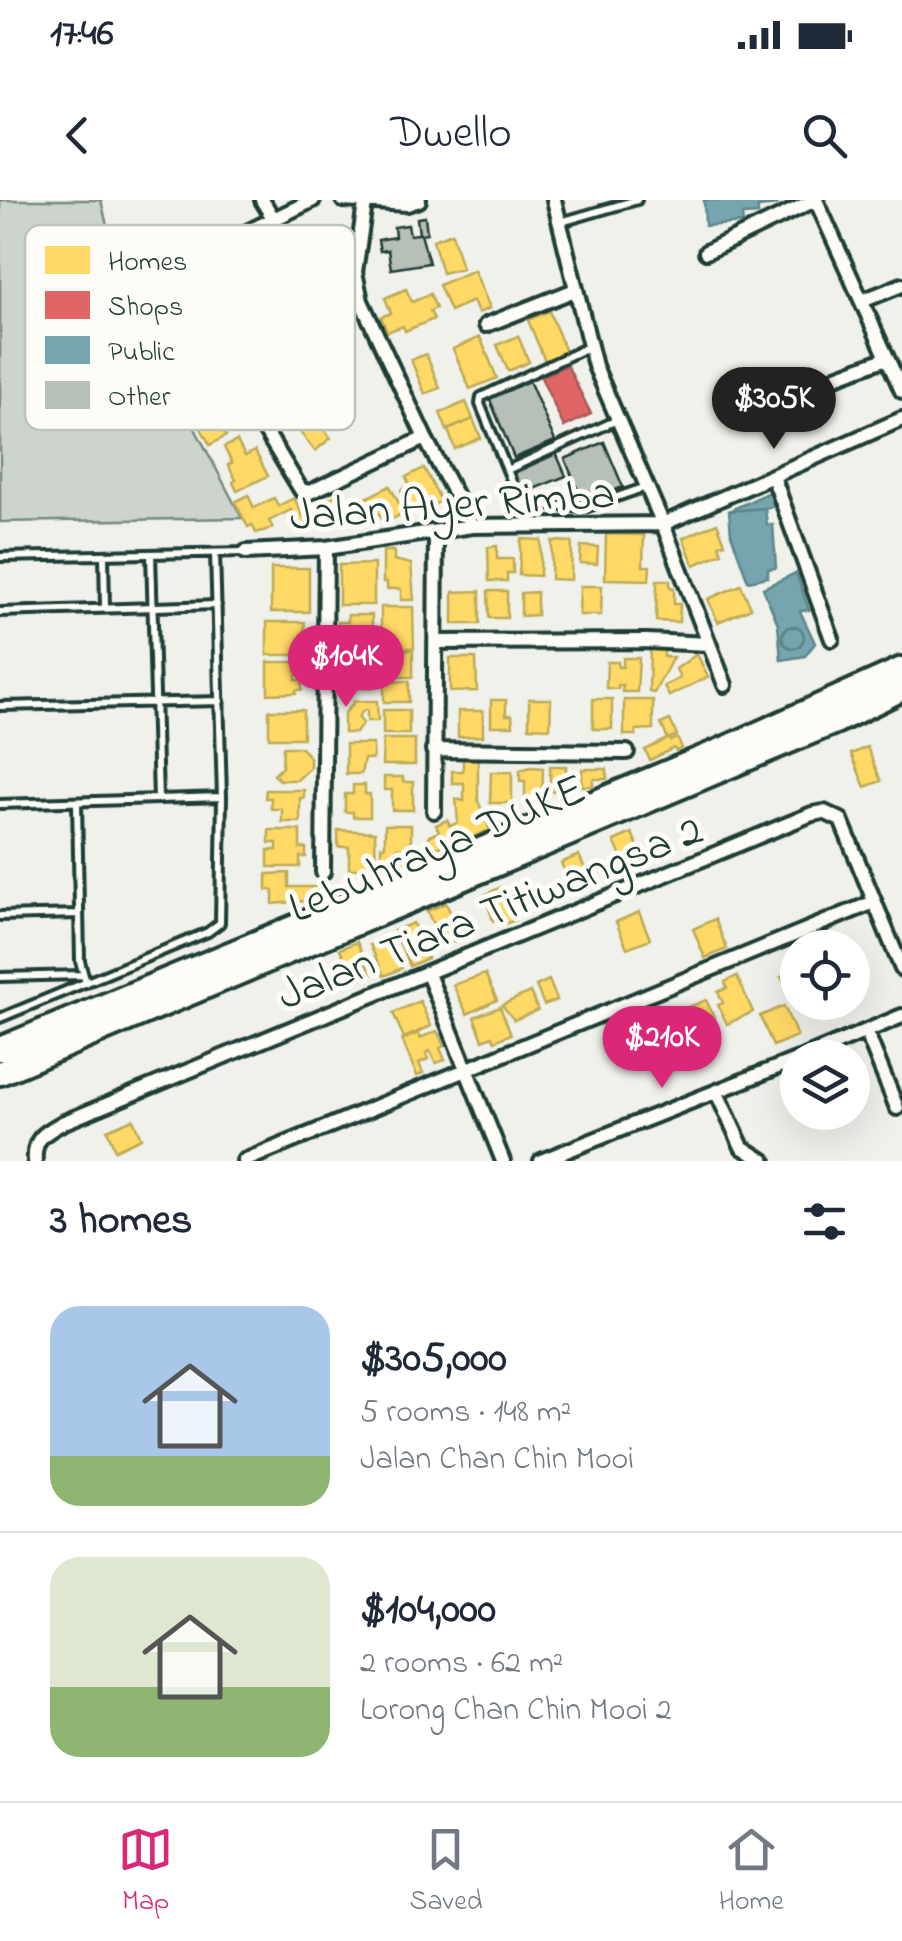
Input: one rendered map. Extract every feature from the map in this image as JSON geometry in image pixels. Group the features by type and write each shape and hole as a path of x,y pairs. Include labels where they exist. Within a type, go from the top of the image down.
{"highway":[{"name":"Lebuhraya DUKE","path":"832,712 902,669"},
{"name":"Lebuhraya DUKE","path":"3,1066 724,749 902,689"},
{"path":"832,712 902,699"}],"street":[{"path":"262,200 273,218"},
{"path":"260,225 313,200"},
{"path":"343,200 365,204 407,204 420,200"},
{"path":"554,200 589,346 725,684"},
{"path":"706,252 816,200 902,391"},
{"path":"365,204 355,272 361,301 425,438 472,526"},
{"path":"862,301 902,285"},
{"path":"486,326 576,290"},
{"path":"836,377 887,358"},
{"path":"663,524 902,418"},
{"path":"265,430 300,490 310,492 425,438"},
{"path":"773,476 832,639"},
{"name":"Jalan Ayer Rimba","path":"246,552 326,548 472,526 663,524"},
{"path":"434,810 436,532"},
{"path":"322,872 326,548"},
{"path":"434,642 708,644"},
{"path":"433,750 627,752"},
{"name":"Jalan Tiara Titiwangsa 2","path":"35,1161 34,1147 42,1134 62,1123 824,812 842,820 902,969"},
{"path":"244,1161 874,902"},
{"path":"428,974 503,1161"},
{"path":"844,1040 902,1016"},
{"path":"866,1031 897,1108"},
{"path":"541,1161 780,1066"},
{"path":"717,1092 742,1147 764,1161"}],"lane":[{"path":"559,222 636,200"},
{"path":"589,346 481,397 480,404 522,504 588,507 646,486"},
{"path":"507,470 617,420"},
{"path":"0,557 246,552"},
{"path":"0,1018 84,979 208,932 220,922 222,797 216,553"},
{"path":"152,554 158,799"},
{"path":"104,555 105,608"},
{"path":"0,612 217,605"},
{"path":"0,706 220,701"},
{"path":"0,804 222,797"},
{"path":"77,802 84,979"},
{"path":"0,916 79,914"},
{"path":"0,977 84,979"}],"shaded area":[{"path":"0,200 101,200 107,225 25,225 25,430 196,430 242,518 0,522"}],"building: Homes":[{"path":"452,233 462,268 442,273 433,240"},
{"path":"474,270 490,308 478,313 473,301 450,311 439,285"},
{"path":"406,289 412,302 430,294 436,308 430,311 434,319 405,331 403,326 387,332 381,317 391,313 385,298"},
{"path":"549,311 566,352 545,361 528,320"},
{"path":"518,336 529,362 508,371 497,345"},
{"path":"480,337 497,378 470,389 453,349"},
{"path":"426,354 440,388 425,394 411,360"},
{"path":"466,402 473,419 447,430 440,413"},
{"path":"473,419 481,438 455,449 448,430"},
{"path":"202,430 222,430 226,436 210,445"},
{"path":"298,430 324,430 331,438 315,451"},
{"path":"237,441 245,456 255,451 268,476 237,491 228,465 232,463 224,447"},
{"path":"424,468 441,501 423,510 420,504 410,509 401,490 410,485 406,477"},
{"path":"390,486 404,513 384,523 378,512 368,517 360,501"},
{"path":"340,493 351,514 326,527 315,506"},
{"path":"248,495 254,508 274,498 278,506 294,498 306,522 299,526 291,510 269,521 273,528 256,533 252,525 248,527 235,502"},
{"path":"717,523 725,543 719,545 722,553 694,565 683,538"},
{"path":"606,534 644,535 643,566 650,566 649,580 605,579"},
{"path":"521,539 541,540 540,576 519,575"},
{"path":"552,541 572,542 571,580 551,579"},
{"path":"497,546 497,559 513,559 513,573 507,573 507,581 489,581 488,547"},
{"path":"581,546 598,547 597,564 580,563"},
{"path":"383,551 394,551 394,560 411,564 414,600 401,600 401,589 387,589 387,582 383,582"},
{"path":"374,564 374,605 339,605 339,565"},
{"path":"271,568 309,568 309,612 271,612"},
{"path":"657,580 670,580 674,604 680,604 679,622 656,621"},
{"path":"741,585 751,608 718,622 708,599"},
{"path":"580,586 602,586 601,615 579,615"},
{"path":"480,591 480,624 453,624 453,592"},
{"path":"488,591 507,591 507,618 489,618"},
{"path":"537,592 537,615 521,616 521,593"},
{"path":"381,607 413,607 414,648 381,648"},
{"path":"348,615 372,615 372,642 338,642 338,622 348,622"},
{"path":"267,622 305,622 302,650 295,650 295,655 267,655"},
{"path":"664,648 664,657 673,657 654,693 649,692 650,649"},
{"path":"380,650 413,650 413,677 380,677"},
{"path":"343,654 372,654 372,688 343,688"},
{"path":"697,654 708,677 669,696 664,686 680,678 676,669"},
{"path":"450,658 476,658 477,691 450,692"},
{"path":"623,658 639,658 637,692 622,692 623,685 618,685 618,689 606,688 607,662 618,662 618,667 623,667"},
{"path":"268,662 296,662 296,680 302,680 302,690 268,694"},
{"path":"409,681 409,702 384,702 384,682"},
{"path":"529,699 551,699 550,728 529,727"},
{"path":"593,699 612,699 612,729 593,729"},
{"path":"491,700 506,700 506,715 512,715 513,726 491,726"},
{"path":"624,700 653,700 653,729 624,735"},
{"path":"355,701 377,701 378,721 367,721 364,710 358,717 363,723 356,733 344,733 344,714"},
{"path":"269,710 303,710 303,738 269,738"},
{"path":"383,710 409,710 409,734 383,734"},
{"path":"458,711 483,711 483,736 458,737"},
{"path":"670,720 677,735 671,741 677,738 682,748 650,760 645,750 668,739 661,724"},
{"path":"383,739 415,739 415,765 382,765"},
{"path":"346,744 373,744 373,759 364,759 361,774 346,774"},
{"path":"283,747 300,747 310,757 310,768 297,780 280,780 274,775 282,767"},
{"path":"867,747 881,781 865,787 851,754"},
{"path":"463,759 478,759 478,801 490,830 446,848 445,845 432,849 432,854 399,867 395,857 381,857 385,825 411,825 411,848 397,848 397,856 428,842 429,836 439,832 436,825 447,820 450,826 458,822 456,799 464,801 464,783 452,783 452,771 463,771"},
{"path":"550,766 566,766 566,791 550,791"},
{"path":"543,768 542,801 525,801 525,781 520,781 520,770"},
{"path":"582,769 607,769 607,779 593,779 593,786 582,786"},
{"path":"491,772 512,772 512,803 490,803"},
{"path":"384,777 403,777 403,782 413,782 413,810 392,810 392,790 384,790"},
{"path":"353,785 365,785 365,794 370,794 370,817 353,817 353,812 345,812 345,794 353,794"},
{"path":"266,790 304,790 300,822 282,822 282,809 271,809 271,798 265,798"},
{"path":"269,830 300,830 300,848 306,848 306,857 300,857 300,867 268,867 268,850 277,850 277,843 269,843"},
{"path":"338,830 375,832 376,868 371,868 371,874 366,874 366,868 349,869 349,847 338,847"},
{"path":"632,833 646,865 628,873 614,841"},
{"path":"579,855 591,883 575,894 561,863"},
{"path":"289,873 289,887 316,887 316,900 273,904 273,890 267,890 267,874"},
{"path":"501,887 515,920 502,925 499,918 493,921 485,895"},
{"path":"446,903 462,938 448,944 446,940 441,942 427,911"},
{"path":"639,912 650,939 627,948 616,922"},
{"path":"715,919 727,949 705,958 693,929"},
{"path":"413,923 428,958 410,966 394,931"},
{"path":"389,940 402,968 384,976 370,945"},
{"path":"357,942 371,975 348,984 337,958 343,956 340,949"},
{"path":"485,974 497,1000 467,1014 453,985"},
{"path":"737,976 753,1012 727,1024 718,1005 723,1003 718,992 727,988 725,982"},
{"path":"549,980 557,1000 544,1005 536,986"},
{"path":"530,992 538,1010 514,1020 502,1005"},
{"path":"706,1000 718,1026 698,1034 686,1008"},
{"path":"420,1001 431,1026 404,1038 393,1013"},
{"path":"500,1007 511,1034 495,1041 492,1036 483,1040 474,1017"},
{"path":"677,1008 689,1036 667,1045 655,1017"},
{"path":"780,1008 780,1020 790,1020 797,1036 773,1046 760,1016"},
{"path":"437,1031 445,1060 436,1063 430,1051 426,1053 428,1059 419,1063 423,1073 417,1076 402,1040"},
{"path":"133,1119 141,1138 115,1150 107,1130"}],"building: Shops":[{"path":"567,365 591,414 564,427 541,377"}],"building: Public":[{"path":"704,200 777,200 777,205 758,207 758,214 742,215 743,223 705,226"},
{"path":"770,492 774,507 729,511"},
{"path":"765,508 767,525 773,525 776,568 768,569 768,577 748,581 731,534 729,511"},
{"path":"796,573 809,610 800,611 815,643 805,656 781,660 778,624 763,588","holes":["788,627 798,627 804,639 798,647 791,648 784,644 782,636"]},
{"path":"793,626 801,629 801,645 793,648 785,645 782,637 785,629"}],"building: Other":[{"path":"425,217 427,233 421,234 429,263 391,269 388,250 380,251 378,240 395,237 394,227 408,225 410,235 419,234 417,218"},
{"path":"528,378 555,441 514,458 488,395"},
{"path":"604,442 623,487 583,503 565,459"},
{"path":"556,453 566,476 521,494 511,472"}]}
